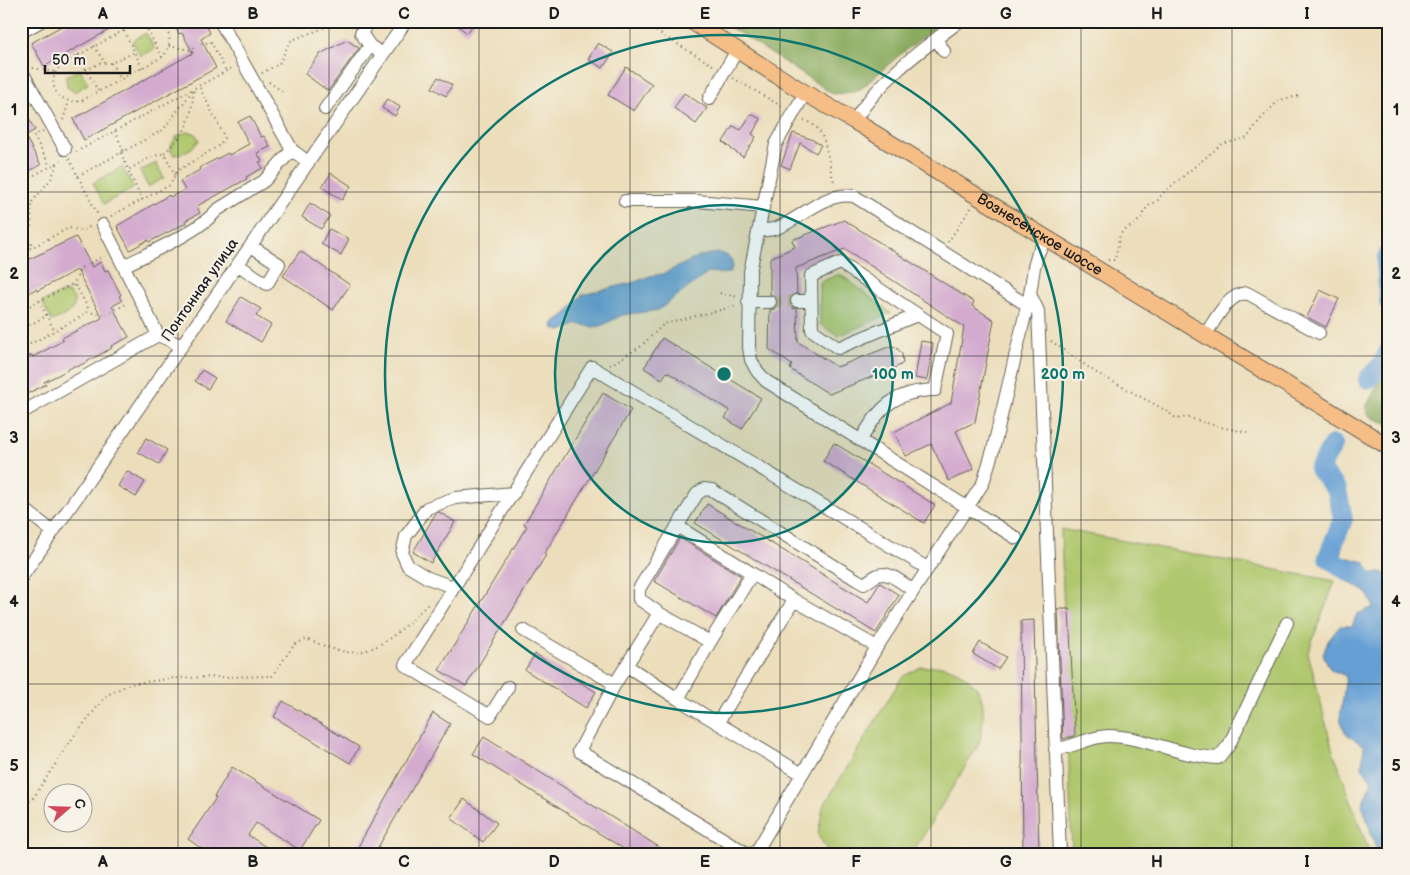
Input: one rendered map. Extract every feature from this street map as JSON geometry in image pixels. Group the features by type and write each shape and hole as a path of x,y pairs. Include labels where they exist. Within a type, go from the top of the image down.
{"main road":[{"name":"Вознесенское шоссе","path":"691,21 805,93 854,121 1389,448"}],"street":[{"path":"21,32 42,21"},
{"path":"220,21 292,150 308,162"},
{"path":"369,21 362,33 370,46 383,54"},
{"name":"Понтонная улица","path":"21,578 406,21"},
{"path":"854,121 872,96 902,66 960,21"},
{"path":"936,39 944,51"},
{"path":"325,109 370,46"},
{"path":"709,99 737,50"},
{"path":"25,69 70,151"},
{"path":"805,93 776,144 762,207 750,272 748,302 751,360 757,371 766,381 1016,538"},
{"path":"124,266 187,232 217,210 264,181 292,150"},
{"path":"758,231 776,228 840,195 854,196 942,251 1029,300 1038,311 1060,854"},
{"path":"625,201 697,201 762,207"},
{"path":"102,223 158,335 182,346"},
{"path":"755,854 877,647 983,483 993,450 1029,300 1034,267 1038,252 1046,238"},
{"path":"238,265 266,284 279,264 251,246"},
{"path":"861,440 872,420 882,408 909,393 935,390 947,334 840,263 811,276 812,330 838,348 917,315"},
{"path":"1205,335 1230,301 1240,294 1247,293 1319,333"},
{"path":"797,302 811,301"},
{"path":"748,302 770,302"},
{"path":"21,413 158,335"},
{"path":"508,687 490,716 405,665 592,367 927,568"},
{"path":"710,642 659,614 639,599 639,589 697,494 704,489 712,490 864,584 878,574 887,574 913,590"},
{"path":"453,588 428,578 408,566 402,553 406,536 427,508 455,498 514,493"},
{"path":"23,511 53,532"},
{"path":"677,526 794,600 877,647"},
{"path":"678,699 710,642 752,574"},
{"path":"718,722 794,600"},
{"path":"659,614 615,684 578,751 748,854"},
{"path":"1055,750 1106,736 1124,738 1204,758 1218,758 1229,745 1287,623"},
{"path":"523,630 615,684"},
{"path":"628,666 678,699 802,774"}],"path":[{"path":"158,21 166,28 169,34 169,46 162,57 81,100 69,101 63,99 55,91 53,82 55,72 62,64 142,21 162,57"},
{"path":"260,74 279,64 292,40 321,29 334,21"},
{"path":"639,21 816,127 823,137 830,172 840,195"},
{"path":"124,30 134,50 133,53 142,68"},
{"path":"201,44 211,42 226,71"},
{"path":"94,46 105,64"},
{"path":"169,46 190,50 196,47"},
{"path":"86,70 100,63 111,63 133,53"},
{"path":"78,55 98,91"},
{"path":"70,151 116,131 242,62"},
{"path":"111,63 121,79"},
{"path":"25,69 55,72"},
{"path":"264,79 284,93"},
{"path":"22,252 69,228 82,231 102,223 170,185 177,171 220,145 224,138 223,134 199,86"},
{"path":"78,176 164,130 194,89"},
{"path":"128,170 149,158 164,153 182,136 189,120 194,89"},
{"path":"50,94 55,91"},
{"path":"1107,260 1115,260 1120,234 1141,219 1147,207 1158,200 1163,193 1188,171 1222,144 1247,138 1259,121 1279,100 1300,96"},
{"path":"61,127 69,101"},
{"path":"116,131 128,170 142,200"},
{"path":"164,153 175,176"},
{"path":"21,182 68,157 102,223"},
{"path":"21,211 32,202 51,179 58,162"},
{"path":"21,234 25,234 31,229 32,202"},
{"path":"942,251 970,208"},
{"path":"25,234 33,247"},
{"path":"21,310 72,286 80,268 116,250"},
{"path":"21,349 86,314 88,308 76,286 72,286"},
{"path":"720,293 734,295 748,302"},
{"path":"87,312 105,315 139,297"},
{"path":"39,301 55,331"},
{"path":"600,372 640,346 664,324 748,302"},
{"path":"21,330 46,316"},
{"path":"1038,332 1095,372 1165,410 1177,419 1186,417 1220,427 1251,432"},
{"path":"21,338 26,346"},
{"path":"21,806 25,806 33,798 74,736 107,694 130,684 176,678 272,676 294,645 306,639 348,652 362,651 391,638 434,598"}],"green space":[{"path":"721,21 874,21 880,23 882,21 944,21 897,57 862,88 852,92 833,94"},
{"path":"146,33 155,49 140,56 132,41"},
{"path":"80,69 88,84 74,92 67,87 66,76"},
{"path":"195,133 199,140 188,150 174,155 170,150 174,140 181,134"},
{"path":"156,163 164,178 148,187 140,171"},
{"path":"122,167 134,188 104,204 93,183"},
{"path":"840,274 891,313 838,336 820,324 820,282"},
{"path":"64,292 70,294 75,304 71,311 52,321 42,302"},
{"path":"1389,374 1389,423 1369,416 1366,410 1378,383"},
{"path":"1061,529 1335,581 1308,652 1332,748 1370,854 1072,854"},
{"path":"944,666 968,679 981,696 983,717 979,744 912,854 832,854 826,849 818,834 823,807 902,677 921,667"}],"water":[{"path":"718,253 725,255 732,261 730,272 724,274 708,273 658,310 622,315 601,326 593,327 578,324 561,331 554,329 553,323 566,314 582,295 663,274 700,256"},
{"path":"1343,519 1341,556 1365,562 1371,573 1384,573 1389,581 1389,703 1385,722 1389,724 1389,791 1387,794 1389,795 1389,854 1378,854 1362,804 1372,781 1362,767 1364,746 1345,733 1340,718 1346,676 1331,670 1323,655 1328,641 1340,626 1352,626 1357,614 1374,607 1366,592 1350,583 1328,557"}],"building":[{"path":"71,21 125,21 44,66 31,43"},
{"path":"172,21 204,21 210,33 201,39 216,68 84,140 73,119 193,53 182,33 179,34"},
{"path":"452,21 476,21 467,33"},
{"path":"347,40 359,48 328,91 305,74 320,54"},
{"path":"598,43 613,52 603,68 588,59"},
{"path":"626,67 652,84 634,111 608,95"},
{"path":"438,77 452,85 446,96 432,88"},
{"path":"684,93 707,108 696,124 674,108"},
{"path":"387,99 400,107 395,116 382,108"},
{"path":"21,105 35,130 25,136 41,165 21,175"},
{"path":"751,114 761,119 752,134 756,137 743,157 723,142 733,126 741,130"},
{"path":"250,116 261,137 264,136 270,147 257,153 262,161 259,162 263,168 246,177 247,179 197,206 200,213 185,221 186,223 130,250 117,226 169,195 170,197 185,190 180,181 200,170 199,168 249,144 238,122"},
{"path":"793,133 811,139 821,145 816,153 800,143 790,169 781,165"},
{"path":"331,173 351,186 342,200 322,187"},
{"path":"310,203 330,216 321,229 302,217"},
{"path":"844,220 974,302 972,306 994,320 975,422 956,431 974,469 949,481 931,444 906,456 894,432 951,403 964,327 845,249 796,268 797,293 790,297 789,301 793,308 797,309 798,342 837,367 891,346 896,347 902,354 903,363 829,394 790,369 792,365 769,349 770,310 774,309 778,302 777,298 770,294 770,258 795,247 792,240"},
{"path":"329,229 349,239 341,255 321,244"},
{"path":"76,237 92,267 101,262 105,271 108,270 121,295 119,296 122,301 112,306 129,337 77,367 76,365 44,382 46,384 21,397 21,360 32,355 33,357 64,340 62,338 102,318 77,270 37,291 36,289 21,297 21,263"},
{"path":"300,251 350,285 333,310 283,276"},
{"path":"1320,290 1339,299 1326,327 1307,317"},
{"path":"241,297 261,309 256,316 271,325 261,342 226,321"},
{"path":"662,338 761,398 742,429 725,418 730,411 697,390 667,372 662,379 644,368"},
{"path":"921,341 933,343 927,380 915,378"},
{"path":"202,370 215,378 208,389 195,381"},
{"path":"603,393 631,410 466,686 439,670 527,526 524,524"},
{"path":"146,438 167,450 159,464 138,452"},
{"path":"834,443 935,505 924,523 823,461"},
{"path":"127,471 145,482 136,497 118,486"},
{"path":"707,504 868,602 880,583 899,595 876,633 695,523"},
{"path":"439,512 455,522 431,563 413,552 436,513"},
{"path":"680,538 741,576 716,618 654,581"},
{"path":"1058,609 1069,609 1075,736 1063,739"},
{"path":"1034,620 1039,854 1023,854 1021,621"},
{"path":"980,642 1006,657 998,669 973,654"},
{"path":"535,654 596,692 586,708 525,670"},
{"path":"283,701 359,747 350,763 274,717"},
{"path":"433,713 450,724 374,854 354,854"},
{"path":"484,737 670,854 632,854 473,754"},
{"path":"232,767 319,820 300,850 256,823 248,835 276,854 209,854 188,839 216,798 214,797"},
{"path":"464,799 497,823 483,842 451,818"}],"waterway":[{"path":"1389,253 1386,261 1389,302"},
{"path":"1368,379 1381,366 1389,351"},
{"path":"1333,445 1319,469 1337,490 1343,519 1328,557 1349,572"}],"tunnel":[{"path":"770,302 797,301"}]}
